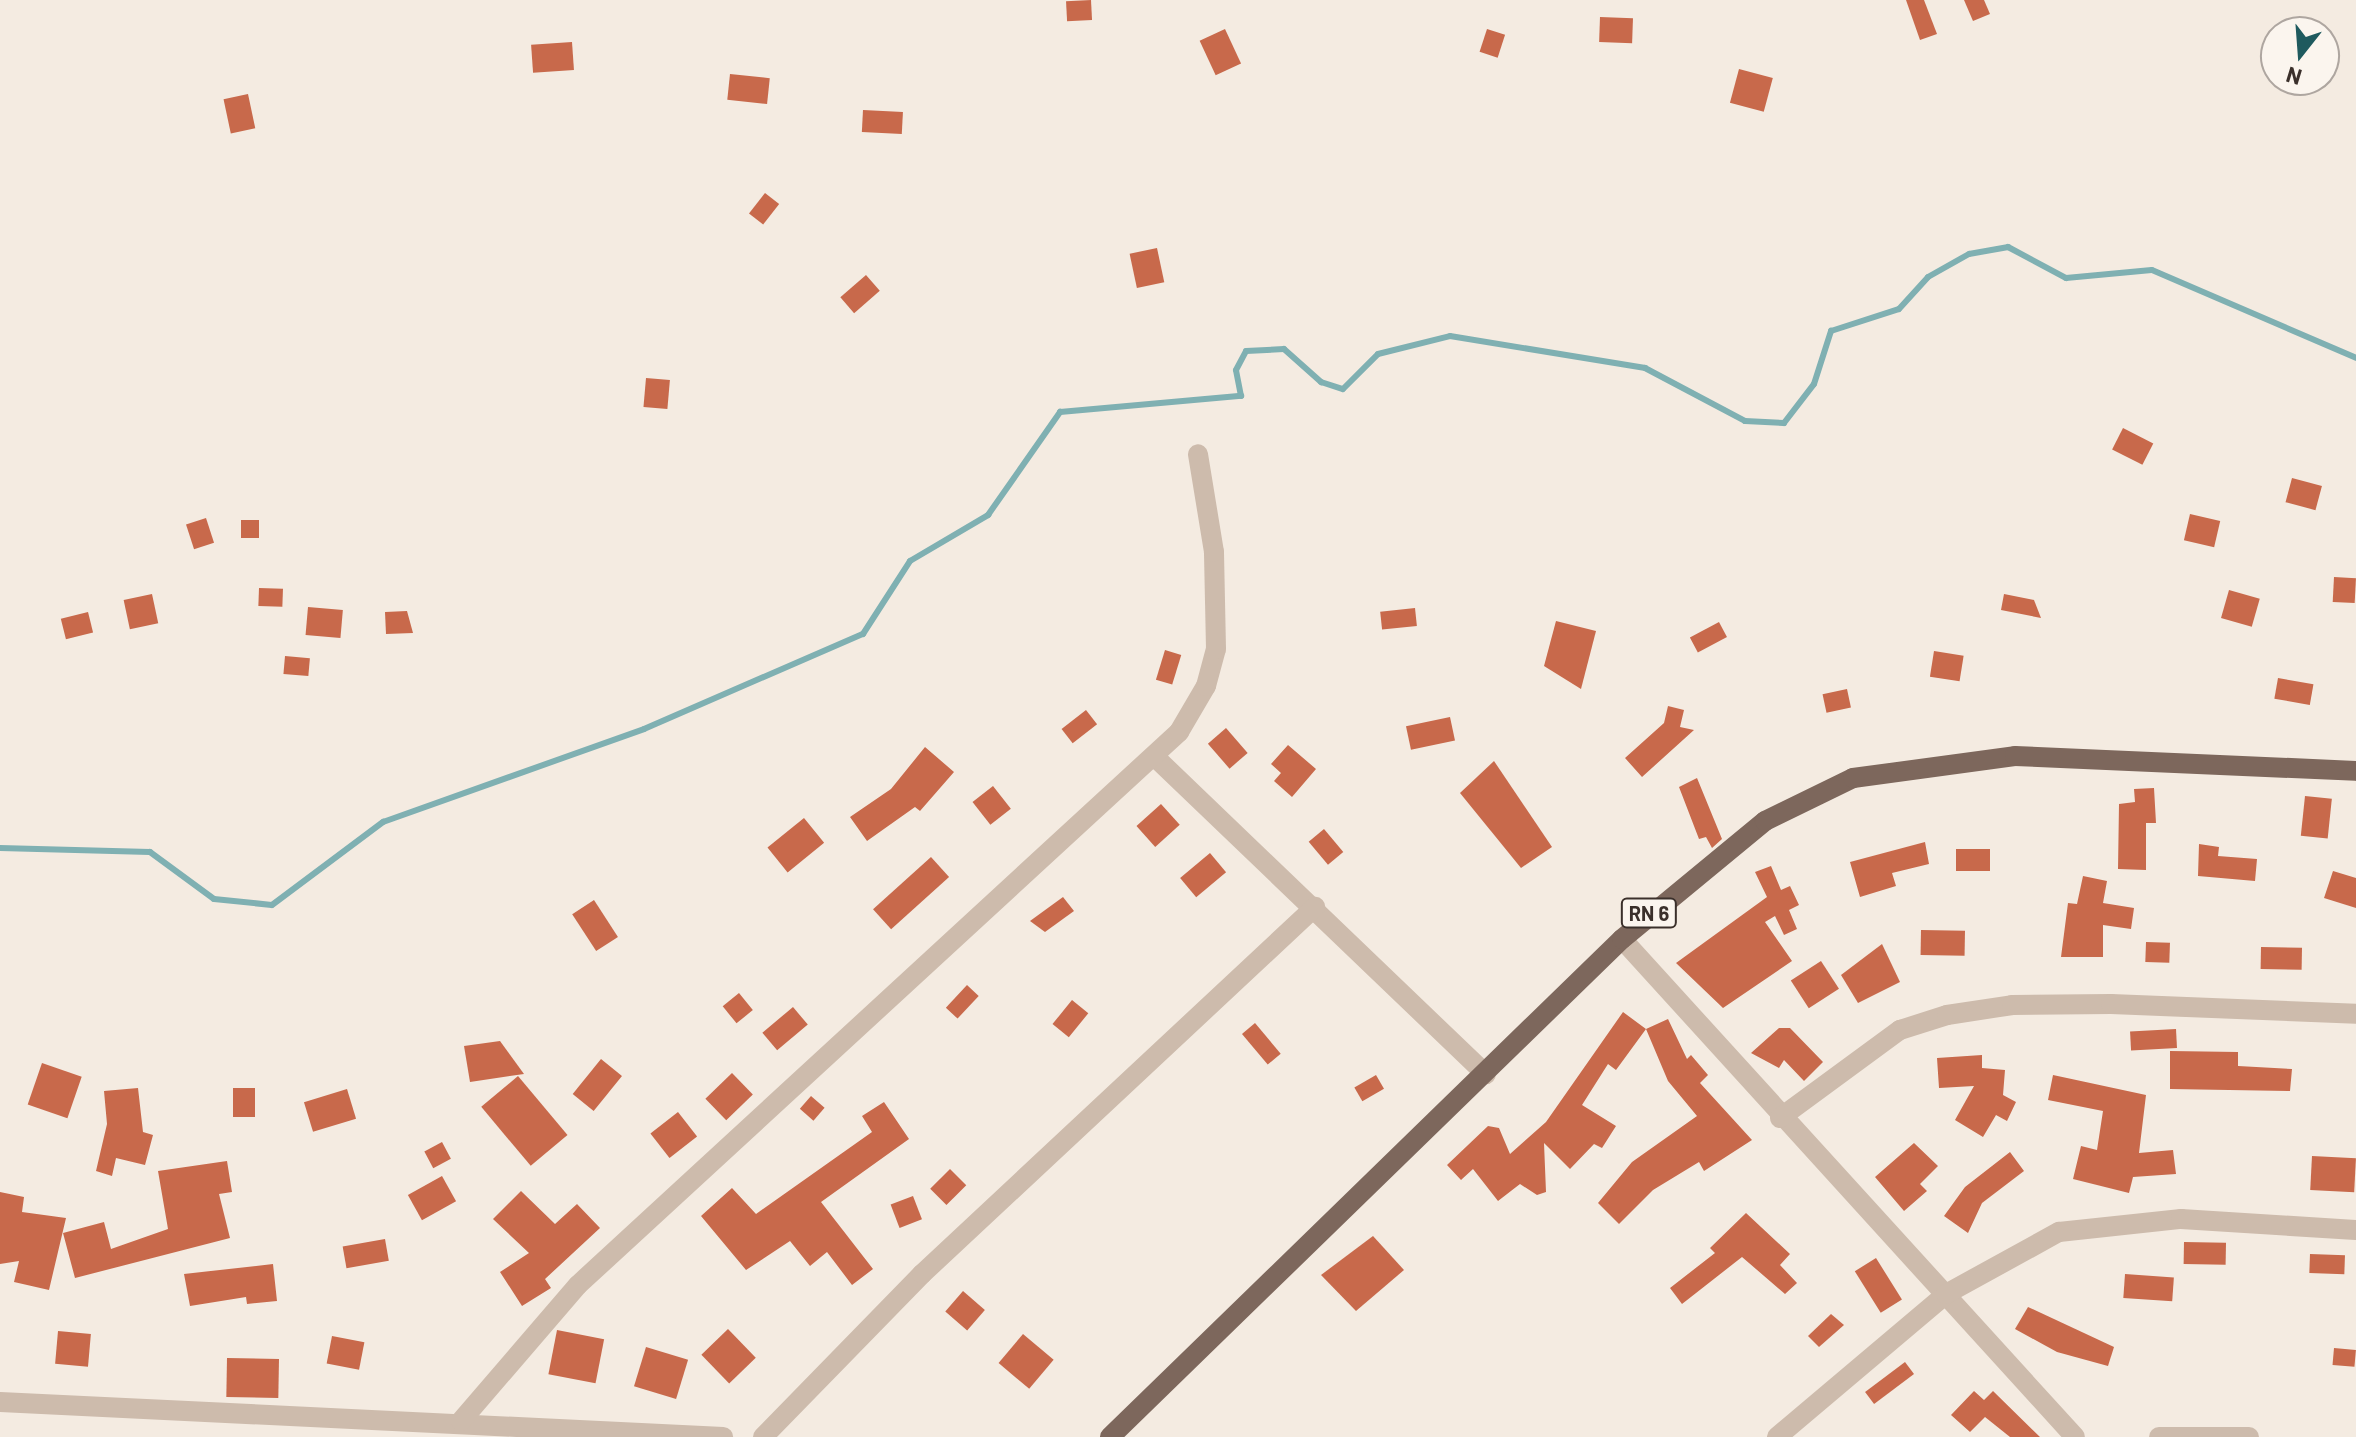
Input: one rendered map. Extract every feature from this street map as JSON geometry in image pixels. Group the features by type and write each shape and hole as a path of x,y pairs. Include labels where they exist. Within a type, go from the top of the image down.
{"main road":[{"name":"RN 6","path":"1110,1437 1622,939 1765,821 1853,778 2015,756 2356,771"}],"street":[{"path":"461,1421 578,1285 1156,758 1195,711 1216,649 1214,552 1198,454"},
{"path":"1156,758 1486,1074"},
{"path":"763,1437 922,1274 1315,907"},
{"path":"1622,939 1780,1118 2075,1437"},
{"path":"1780,1118 1900,1030 1947,1015 2012,1005 2111,1004 2356,1014"},
{"path":"1777,1437 1946,1294 1997,1260 2072,1230 2181,1219 2356,1230"},
{"path":"0,1402 461,1421 723,1437"},
{"path":"282,1437 284,1415"},
{"path":"2159,1437 2249,1437"}],"building":[{"path":"1091,0 1092,20 1067,21 1066,1"},
{"path":"1906,0 1924,0 1937,34 1920,40"},
{"path":"1964,0 1984,0 1990,14 1973,21"},
{"path":"1600,17 1633,18 1632,43 1599,42"},
{"path":"1225,29 1241,63 1216,75 1200,41"},
{"path":"1487,29 1505,35 1498,58 1480,52"},
{"path":"572,42 574,70 533,73 531,45"},
{"path":"1739,69 1773,78 1764,112 1730,103"},
{"path":"730,74 770,78 767,104 727,100"},
{"path":"248,94 255,128 231,133 224,99"},
{"path":"863,110 903,112 902,134 862,132"},
{"path":"765,193 779,204 763,225 749,213"},
{"path":"1157,248 1164,282 1137,288 1130,254"},
{"path":"866,275 880,291 854,313 840,297"},
{"path":"646,378 670,380 667,409 643,407"},
{"path":"2123,428 2153,443 2142,465 2112,449"},
{"path":"2292,478 2322,486 2315,510 2286,502"},
{"path":"2190,514 2220,521 2214,547 2184,540"},
{"path":"206,518 214,543 194,549 186,524"},
{"path":"241,520 259,520 259,538 241,538"},
{"path":"2334,577 2356,578 2355,603 2333,602"},
{"path":"259,588 283,589 282,607 258,606"},
{"path":"2229,590 2260,599 2252,627 2221,618"},
{"path":"152,594 158,623 130,629 124,600"},
{"path":"2004,594 2034,600 2041,618 2001,610"},
{"path":"308,607 343,610 340,638 306,635"},
{"path":"1415,608 1417,626 1382,630 1380,612"},
{"path":"407,611 413,633 386,634 385,612"},
{"path":"88,612 93,632 66,639 61,619"},
{"path":"1556,621 1596,631 1581,689 1544,666"},
{"path":"1719,622 1727,637 1698,653 1690,637"},
{"path":"1165,650 1181,655 1172,685 1156,680"},
{"path":"1934,651 1964,656 1960,681 1930,677"},
{"path":"285,656 310,658 308,676 283,674"},
{"path":"2278,678 2313,684 2310,705 2274,699"},
{"path":"1847,689 1851,708 1826,713 1823,694"},
{"path":"1668,706 1684,710 1680,727 1694,730 1642,777 1625,758 1664,723"},
{"path":"1086,710 1097,724 1073,743 1062,729"},
{"path":"1450,717 1455,740 1411,750 1406,726"},
{"path":"1226,728 1248,753 1230,769 1208,744"},
{"path":"1288,745 1316,769 1292,797 1274,781 1281,773 1271,764"},
{"path":"925,747 954,772 920,811 915,807 867,841 850,817 891,789"},
{"path":"1494,761 1552,847 1521,868 1460,793"},
{"path":"1697,778 1722,839 1712,848 1706,837 1699,839 1679,787"},
{"path":"993,786 1011,809 990,825 973,802"},
{"path":"2154,788 2156,823 2146,823 2146,870 2118,869 2119,804 2135,802 2134,789"},
{"path":"2305,796 2332,799 2328,839 2301,836"},
{"path":"1161,804 1180,825 1155,847 1136,826"},
{"path":"804,818 824,843 788,872 767,848"},
{"path":"1324,829 1343,852 1328,865 1309,842"},
{"path":"1925,842 1929,864 1892,873 1896,886 1860,897 1850,862"},
{"path":"2199,844 2219,847 2218,856 2257,859 2255,881 2198,876"},
{"path":"1956,849 1990,849 1990,871 1956,871"},
{"path":"1210,853 1226,872 1196,897 1180,878"},
{"path":"931,857 949,877 891,929 873,909"},
{"path":"1771,866 1781,890 1790,886 1799,905 1789,910 1797,929 1784,935 1775,916 1765,922 1792,961 1723,1008 1676,963 1767,897 1755,872"},
{"path":"2333,871 2356,878 2356,908 2324,898"},
{"path":"2083,876 2107,881 2103,903 2134,908 2131,929 2103,925 2103,957 2061,957 2068,903 2077,904"},
{"path":"1063,897 1074,911 1045,932 1030,921"},
{"path":"594,900 618,937 596,951 572,914"},
{"path":"1921,930 1965,931 1965,956 1921,955"},
{"path":"2146,942 2170,943 2169,963 2145,962"},
{"path":"1882,944 1900,982 1858,1003 1841,975"},
{"path":"2261,947 2302,948 2302,970 2261,969"},
{"path":"1821,961 1839,989 1809,1008 1791,981"},
{"path":"967,985 979,996 958,1019 946,1008"},
{"path":"739,993 753,1010 737,1023 723,1006"},
{"path":"1072,1000 1088,1013 1069,1037 1052,1024"},
{"path":"793,1007 808,1025 777,1050 762,1033"},
{"path":"1623,1012 1646,1029 1616,1070 1608,1064 1582,1105 1616,1126 1602,1148 1594,1144 1570,1169 1544,1143 1546,1192 1537,1195 1520,1184 1498,1201 1473,1169 1461,1180 1447,1165 1488,1126 1499,1128 1510,1154 1546,1122"},
{"path":"1668,1019 1687,1059 1691,1055 1708,1075 1700,1083 1752,1140 1704,1171 1699,1162 1653,1190 1619,1224 1598,1203 1632,1162 1697,1116 1668,1081 1646,1029"},
{"path":"1255,1023 1281,1054 1268,1065 1242,1034"},
{"path":"1779,1028 1790,1028 1823,1062 1804,1081 1784,1060 1779,1068 1751,1053"},
{"path":"2176,1029 2177,1048 2131,1050 2130,1031"},
{"path":"500,1041 524,1074 470,1082 464,1046"},
{"path":"2170,1051 2238,1052 2238,1066 2292,1069 2290,1091 2170,1089"},
{"path":"1982,1055 1982,1068 2005,1070 2003,1095 2016,1102 2007,1121 1996,1115 1983,1137 1955,1120 1974,1086 1939,1088 1937,1058"},
{"path":"601,1059 622,1076 594,1111 573,1094"},
{"path":"42,1063 82,1077 67,1118 28,1105"},
{"path":"732,1073 753,1095 726,1120 705,1099"},
{"path":"1376,1075 1384,1089 1362,1101 1354,1088"},
{"path":"2053,1075 2146,1095 2139,1153 2173,1150 2176,1174 2133,1177 2129,1193 2073,1179 2081,1146 2097,1150 2103,1111 2048,1100"},
{"path":"518,1076 567,1135 531,1166 481,1107"},
{"path":"138,1088 143,1132 153,1135 145,1165 116,1158 112,1176 96,1171 107,1124 104,1091"},
{"path":"233,1088 255,1088 255,1117 233,1117"},
{"path":"347,1089 356,1119 313,1132 304,1102"},
{"path":"811,1096 825,1108 813,1121 800,1109"},
{"path":"884,1102 909,1139 821,1202 873,1269 852,1285 827,1252 810,1266 790,1241 746,1270 701,1216 732,1188 756,1214 872,1132 862,1116"},
{"path":"678,1112 697,1136 670,1158 650,1134"},
{"path":"442,1142 451,1159 433,1168 424,1151"},
{"path":"1914,1143 1938,1166 1920,1184 1927,1191 1904,1211 1875,1177"},
{"path":"2010,1152 2024,1171 1982,1203 1968,1233 1944,1216 1965,1187"},
{"path":"2312,1156 2356,1158 2354,1192 2310,1190"},
{"path":"227,1161 232,1192 219,1194 230,1238 75,1278 63,1233 104,1222 111,1249 168,1229 158,1171"},
{"path":"950,1169 966,1185 946,1205 930,1189"},
{"path":"442,1176 456,1201 422,1220 408,1195"},
{"path":"521,1191 555,1224 577,1204 600,1228 545,1279 551,1288 522,1306 500,1272 529,1253 493,1219"},
{"path":"0,1192 24,1197 22,1212 66,1218 49,1290 14,1282 19,1261 0,1264"},
{"path":"913,1196 922,1219 900,1228 891,1205"},
{"path":"1746,1213 1790,1254 1780,1265 1797,1283 1785,1294 1742,1257 1682,1304 1670,1288 1715,1253 1710,1248"},
{"path":"1373,1236 1404,1270 1356,1311 1321,1275"},
{"path":"385,1239 389,1261 346,1268 343,1246"},
{"path":"2184,1242 2226,1243 2226,1265 2184,1264"},
{"path":"2310,1254 2345,1255 2344,1274 2309,1273"},
{"path":"1876,1258 1902,1300 1881,1313 1855,1271"},
{"path":"273,1264 277,1301 247,1304 246,1297 190,1306 184,1274"},
{"path":"2125,1274 2174,1277 2172,1301 2123,1298"},
{"path":"963,1291 985,1310 967,1330 945,1311"},
{"path":"2028,1307 2114,1347 2108,1366 2057,1352 2015,1329"},
{"path":"1831,1314 1844,1325 1819,1347 1808,1336"},
{"path":"728,1329 756,1358 729,1383 701,1355"},
{"path":"557,1330 604,1339 596,1383 548,1374"},
{"path":"58,1331 91,1334 88,1367 55,1364"},
{"path":"1023,1334 1054,1360 1029,1389 999,1363"},
{"path":"332,1336 364,1342 359,1370 327,1363"},
{"path":"646,1347 688,1360 676,1399 634,1386"},
{"path":"2334,1348 2356,1350 2354,1367 2333,1365"},
{"path":"227,1358 279,1359 278,1398 226,1397"},
{"path":"1905,1362 1914,1374 1874,1404 1865,1392"},
{"path":"1974,1391 1984,1400 1993,1391 2040,1437 2010,1437 1985,1417 1970,1432 1951,1415"}],"waterway":[{"path":"0,848 150,852 214,899 272,905 383,822 644,729 863,634 910,561 988,515 1060,412 1241,396 1236,370 1246,351 1284,349 1321,382 1343,389 1378,354 1450,336 1645,368 1745,421 1784,423 1814,384 1831,331 1899,309 1928,277 1969,254 2008,247 2066,278 2152,270 2356,358"}]}
